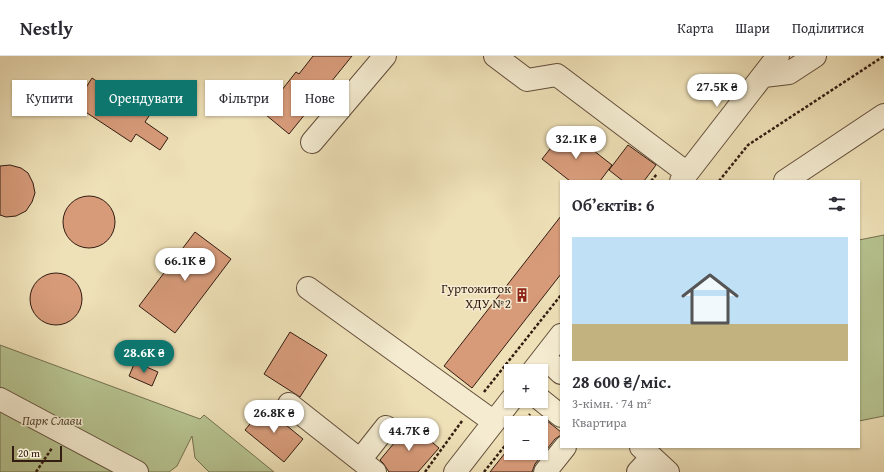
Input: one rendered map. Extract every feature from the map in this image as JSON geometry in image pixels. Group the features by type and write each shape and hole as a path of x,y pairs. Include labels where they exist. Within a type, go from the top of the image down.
{"street":[{"path":"312,142 386,56"},
{"path":"495,56 527,80 557,75 684,177 764,76 778,56"},
{"path":"764,76 789,73 815,56"},
{"path":"786,180 884,115"},
{"path":"308,288 494,422"},
{"path":"538,364 560,336"},
{"path":"548,368 560,373"},
{"path":"0,399 137,472"},
{"path":"289,404 368,466 386,427"},
{"path":"548,406 560,415"},
{"path":"455,472 505,408"},
{"path":"545,472 564,448"},
{"path":"644,459 668,472"}],"path":[{"path":"720,180 748,145 884,56"},
{"path":"425,472 472,406 560,296"},
{"path":"36,472 63,432"},
{"path":"484,472 504,447"}],"green space":[{"path":"884,235 884,416 860,421 860,240"},
{"name":"Парк Слави","path":"0,345 200,419 204,415 274,472 209,472 195,458 192,436 177,466 169,472 0,472"}],"building":[{"path":"313,56 352,56 333,80 291,80 291,116 304,116 289,134 267,116 283,116 283,88 296,72 299,74"},
{"path":"92,78 95,80 95,116 149,116 145,122 168,138 160,150 136,134 131,142 87,113 87,86"},
{"path":"566,129 612,165 601,180 569,180 542,159"},
{"path":"628,145 656,165 645,180 622,180 609,170"},
{"path":"10,165 21,168 28,173 33,183 35,193 32,202 26,211 16,216 6,217 0,215 0,166"},
{"path":"84,196 94,196 103,200 111,208 115,217 115,227 111,236 103,244 94,248 84,248 75,244 67,236 63,227 63,217 67,208 75,200"},
{"name":"Гуртожиток ХДУ №2","path":"560,217 560,275 472,388 444,366"},
{"path":"195,232 231,259 175,333 139,306"},
{"path":"51,273 61,273 70,277 78,285 82,294 82,304 78,313 70,321 61,325 51,325 42,321 34,313 30,304 30,294 34,285 42,277"},
{"path":"290,332 327,355 300,397 264,374"},
{"path":"135,362 158,372 152,386 129,376"},
{"path":"264,407 303,439 284,462 245,430"},
{"path":"548,422 560,431 560,436 548,448"},
{"path":"410,424 439,448 418,472 389,472 380,460"},
{"path":"504,454 504,460 538,460 532,472 490,472"}],"place":[{"name":"Гуртожиток ХДУ №2","path":"522,295"}]}
